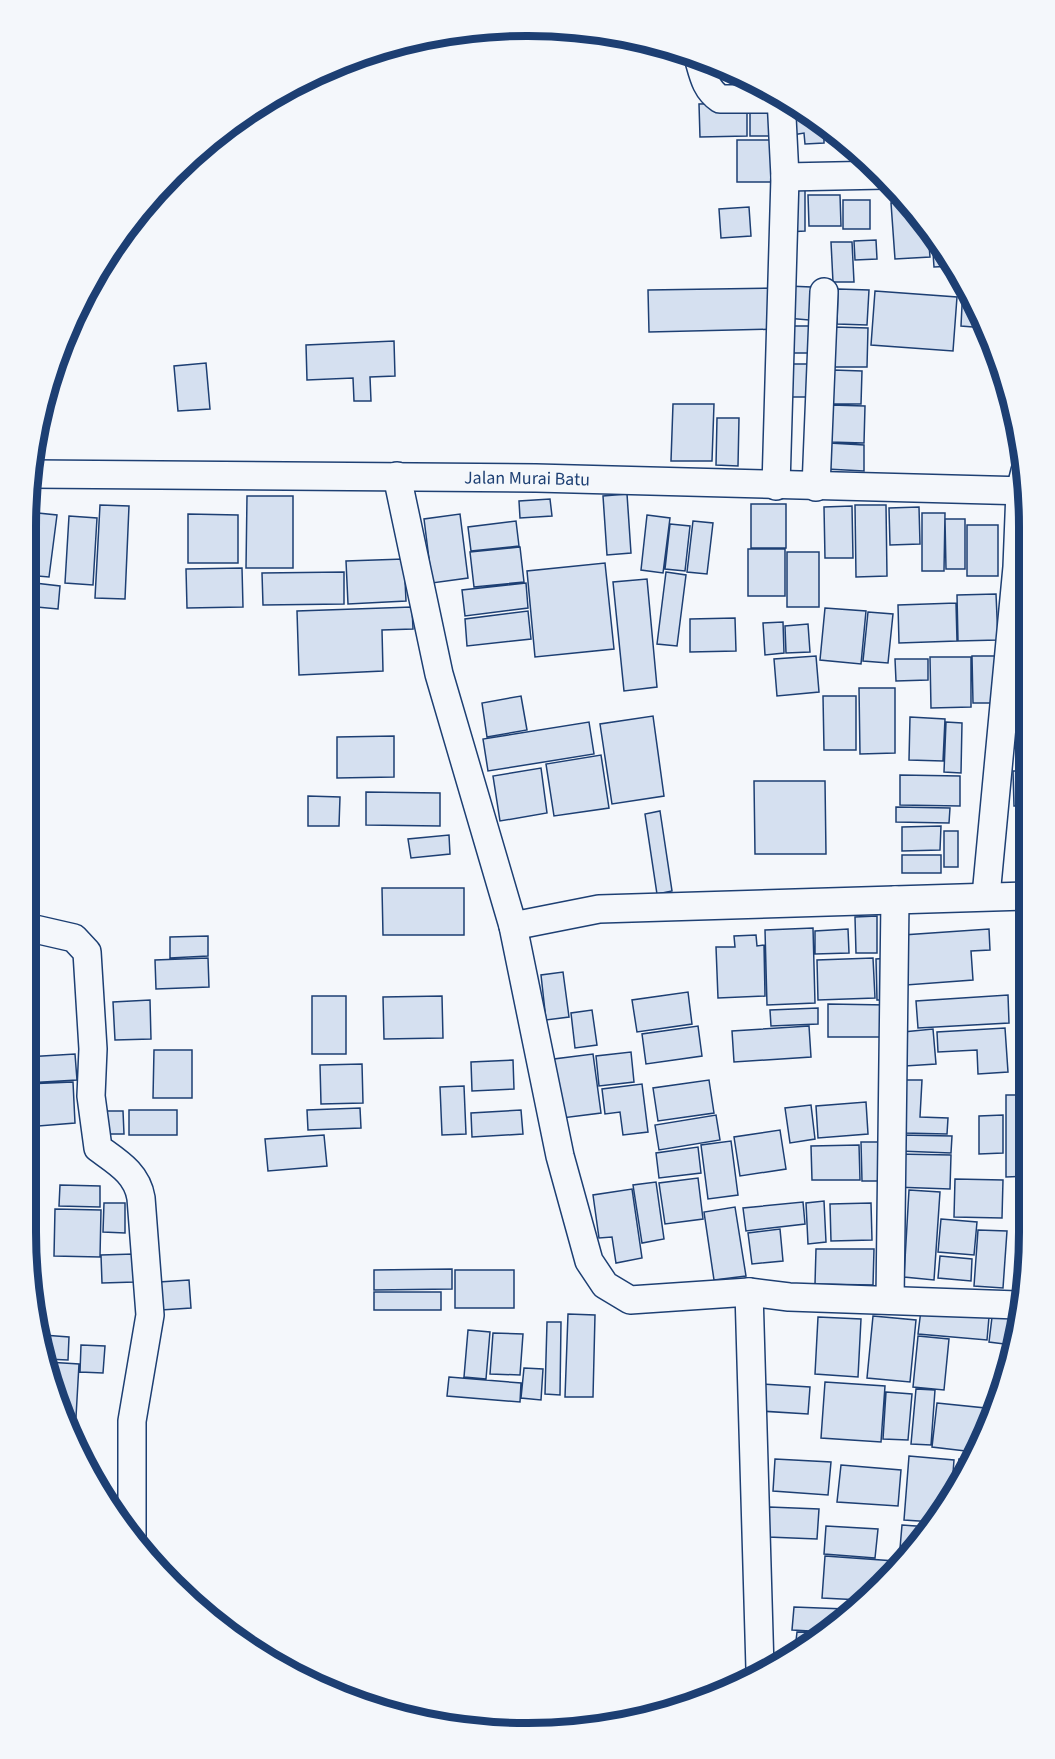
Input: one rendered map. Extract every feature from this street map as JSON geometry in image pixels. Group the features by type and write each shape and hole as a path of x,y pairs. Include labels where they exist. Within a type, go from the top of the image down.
{"street":[{"path":"701,68 711,93 720,99 766,98"},
{"path":"776,486 785,177 782,108"},
{"path":"785,177 870,175"},
{"path":"816,487 824,292"},
{"name":"Jalan Murai Batu","path":"39,474 536,478 816,487 1017,484"},
{"path":"397,477 439,674 513,926 560,1156 589,1261 605,1285 630,1300 749,1292 789,1297 1014,1305"},
{"path":"986,896 1019,543"},
{"path":"513,926 599,909 1019,896"},
{"path":"890,1300 895,900"},
{"path":"36,929 74,938 87,952 93,1049 91,1096 98,1148 129,1171 140,1189 150,1315 132,1421 132,1523"},
{"path":"749,1292 760,1664"}],"building":[{"path":"731,80 755,92 730,96"},
{"path":"747,103 747,136 700,137 699,104"},
{"path":"750,104 774,104 773,136 750,136"},
{"path":"791,113 824,136 824,143 805,144 804,133 792,135"},
{"path":"737,140 777,140 777,182 737,182"},
{"path":"805,188 805,231 787,232 786,189"},
{"path":"808,195 840,195 841,226 809,226"},
{"path":"843,200 870,200 870,229 843,229"},
{"path":"891,203 897,203 929,244 930,257 895,259"},
{"path":"749,207 751,236 721,238 719,209"},
{"path":"876,240 877,259 855,260 854,241"},
{"path":"831,242 852,242 854,282 833,282"},
{"path":"933,250 944,267 934,267"},
{"path":"788,286 811,287 809,320 786,318"},
{"path":"778,288 779,329 649,332 648,290"},
{"path":"838,289 869,290 867,325 837,324"},
{"path":"875,291 957,297 953,351 871,345"},
{"path":"962,299 976,327 961,326"},
{"path":"783,326 812,326 812,353 784,353"},
{"path":"834,327 868,328 867,367 834,367"},
{"path":"394,341 395,376 370,377 371,401 354,401 353,378 307,380 306,345"},
{"path":"206,363 210,409 178,411 174,366"},
{"path":"783,364 817,364 816,397 782,397"},
{"path":"833,370 862,371 861,404 832,404"},
{"path":"673,404 714,404 712,461 671,461"},
{"path":"830,405 865,406 864,443 829,442"},
{"path":"717,418 739,418 738,466 716,465"},
{"path":"829,443 864,445 864,471 827,469"},
{"path":"627,494 631,553 607,555 603,496"},
{"path":"247,496 293,496 293,568 246,568"},
{"path":"550,499 552,516 520,518 519,501"},
{"path":"751,504 786,504 786,548 751,548"},
{"path":"100,505 129,506 125,599 95,598"},
{"path":"855,505 886,505 887,576 856,577"},
{"path":"852,506 853,558 825,558 824,507"},
{"path":"919,507 920,544 890,545 889,508"},
{"path":"36,513 57,515 49,577 36,576"},
{"path":"922,513 945,513 944,571 922,571"},
{"path":"188,514 238,515 238,563 188,563"},
{"path":"460,514 468,578 432,583 424,519"},
{"path":"647,515 670,518 663,573 641,570"},
{"path":"69,516 97,518 93,585 65,583"},
{"path":"945,519 965,519 965,569 946,569"},
{"path":"516,521 519,546 471,551 468,527"},
{"path":"693,521 713,523 707,574 687,572"},
{"path":"670,524 690,526 685,571 665,569"},
{"path":"967,525 998,525 998,576 967,576"},
{"path":"520,547 524,582 474,587 470,552"},
{"path":"748,549 785,549 785,596 748,596"},
{"path":"787,552 819,552 819,607 787,607"},
{"path":"404,559 406,601 348,604 346,561"},
{"path":"605,563 614,649 535,657 527,571"},
{"path":"242,568 243,607 187,608 186,569"},
{"path":"344,572 344,604 263,605 262,573"},
{"path":"666,572 686,575 677,646 657,644"},
{"path":"647,579 657,687 624,691 613,582"},
{"path":"36,583 60,586 58,609 36,607"},
{"path":"526,583 528,608 465,616 462,590"},
{"path":"996,594 998,640 958,641 957,595"},
{"path":"956,603 957,641 899,643 898,605"},
{"path":"412,607 413,629 382,630 383,671 299,675 297,611"},
{"path":"825,608 866,611 861,664 820,660"},
{"path":"528,611 531,639 467,646 465,619"},
{"path":"868,612 893,614 888,663 863,661"},
{"path":"735,618 736,651 690,652 690,619"},
{"path":"783,622 784,653 765,655 763,623"},
{"path":"808,624 810,652 786,653 785,626"},
{"path":"816,656 819,692 777,696 774,659"},
{"path":"972,656 1001,656 1001,703 973,703"},
{"path":"930,657 971,657 971,707 931,708"},
{"path":"895,659 928,659 928,680 896,681"},
{"path":"859,688 895,688 895,753 860,754"},
{"path":"521,696 527,730 487,737 482,703"},
{"path":"823,696 856,696 856,750 824,750"},
{"path":"653,716 664,796 612,804 600,724"},
{"path":"910,717 945,719 943,761 909,760"},
{"path":"589,722 594,754 488,771 483,739"},
{"path":"946,722 962,723 961,773 944,772"},
{"path":"394,736 394,777 337,778 337,737"},
{"path":"601,755 609,808 554,816 546,764"},
{"path":"541,768 547,813 500,821 493,776"},
{"path":"1013,771 1019,771 1019,806 1014,806"},
{"path":"900,775 960,776 960,806 900,805"},
{"path":"754,781 825,781 826,854 755,854"},
{"path":"366,792 440,793 440,826 366,825"},
{"path":"308,796 340,797 339,826 308,826"},
{"path":"896,807 950,808 949,823 896,822"},
{"path":"660,811 672,891 657,894 645,814"},
{"path":"941,826 940,850 902,851 902,827"},
{"path":"944,831 958,831 958,867 944,867"},
{"path":"449,835 450,854 411,858 408,839"},
{"path":"902,855 941,855 941,873 902,873"},
{"path":"382,888 464,888 464,935 383,935"},
{"path":"877,916 877,953 856,953 855,917"},
{"path":"813,928 815,1003 767,1005 765,930"},
{"path":"848,929 849,953 815,954 815,931"},
{"path":"989,929 990,950 971,951 973,980 906,985 903,935"},
{"path":"756,935 757,946 764,945 765,996 718,998 716,947 735,947 734,936"},
{"path":"208,936 208,956 170,958 170,937"},
{"path":"208,958 209,987 156,989 155,960"},
{"path":"873,958 875,998 818,1000 817,960"},
{"path":"890,958 892,1000 877,1000 876,959"},
{"path":"563,972 569,1017 546,1020 541,975"},
{"path":"688,992 692,1024 637,1032 632,1000"},
{"path":"1008,995 1009,1023 918,1028 916,1001"},
{"path":"312,996 346,996 346,1054 312,1054"},
{"path":"442,996 443,1038 384,1039 383,997"},
{"path":"1016,999 1019,999 1018,1029"},
{"path":"150,1000 151,1039 115,1040 113,1002"},
{"path":"828,1004 887,1005 887,1037 828,1037"},
{"path":"818,1008 818,1024 771,1026 770,1010"},
{"path":"592,1010 597,1045 575,1048 571,1013"},
{"path":"698,1026 702,1056 646,1064 642,1034"},
{"path":"809,1026 811,1057 734,1062 732,1031"},
{"path":"1005,1028 1008,1072 978,1074 977,1050 938,1052 937,1032"},
{"path":"933,1029 936,1064 905,1066 903,1032"},
{"path":"154,1050 192,1050 192,1098 153,1098"},
{"path":"631,1052 634,1082 599,1086 596,1056"},
{"path":"75,1054 77,1080 36,1082 36,1056"},
{"path":"593,1054 601,1113 562,1118 554,1059"},
{"path":"513,1060 514,1089 472,1091 471,1062"},
{"path":"362,1064 363,1103 321,1104 320,1065"},
{"path":"709,1080 714,1113 658,1121 653,1088"},
{"path":"905,1080 922,1080 920,1117 948,1118 947,1134 903,1133"},
{"path":"73,1082 75,1123 36,1126 36,1084"},
{"path":"642,1084 648,1132 623,1135 620,1112 605,1114 602,1089"},
{"path":"464,1086 466,1134 442,1135 440,1087"},
{"path":"1006,1095 1019,1095 1019,1176 1006,1177"},
{"path":"866,1102 868,1134 818,1138 816,1106"},
{"path":"811,1105 815,1139 790,1143 785,1108"},
{"path":"360,1108 361,1128 308,1130 307,1110"},
{"path":"129,1110 177,1110 177,1135 129,1135"},
{"path":"521,1110 523,1134 472,1137 471,1113"},
{"path":"107,1111 123,1111 124,1134 107,1134"},
{"path":"716,1115 720,1140 659,1150 655,1125"},
{"path":"1003,1115 1003,1153 979,1154 979,1116"},
{"path":"780,1130 786,1169 740,1176 734,1137"},
{"path":"324,1135 327,1166 268,1171 265,1139"},
{"path":"900,1135 952,1136 951,1153 899,1151"},
{"path":"731,1141 738,1195 708,1199 701,1145"},
{"path":"861,1142 883,1142 884,1181 862,1181"},
{"path":"859,1145 860,1180 812,1180 811,1146"},
{"path":"698,1147 701,1173 659,1178 656,1153"},
{"path":"896,1154 951,1155 950,1189 894,1187"},
{"path":"698,1178 703,1219 665,1224 659,1183"},
{"path":"955,1179 1003,1180 1002,1218 954,1217"},
{"path":"656,1182 664,1239 642,1243 633,1185"},
{"path":"60,1185 100,1186 100,1207 59,1206"},
{"path":"632,1189 642,1258 616,1263 612,1237 599,1238 593,1195"},
{"path":"909,1190 940,1192 934,1280 904,1277"},
{"path":"824,1201 826,1242 808,1244 806,1203"},
{"path":"803,1202 805,1224 746,1231 743,1208"},
{"path":"104,1203 125,1203 125,1233 103,1232"},
{"path":"871,1203 872,1240 831,1241 830,1204"},
{"path":"735,1207 746,1276 714,1280 704,1212"},
{"path":"55,1209 101,1210 100,1257 54,1256"},
{"path":"941,1219 977,1222 974,1255 938,1252"},
{"path":"780,1229 783,1261 752,1264 748,1233"},
{"path":"978,1230 1007,1231 1003,1288 974,1286"},
{"path":"816,1249 874,1249 873,1285 815,1284"},
{"path":"134,1254 135,1282 102,1283 101,1255"},
{"path":"940,1256 972,1259 971,1281 938,1278"},
{"path":"452,1269 452,1289 374,1290 374,1270"},
{"path":"455,1270 514,1270 514,1308 455,1308"},
{"path":"189,1280 191,1308 161,1310 159,1282"},
{"path":"374,1292 441,1292 441,1310 374,1310"},
{"path":"993,1309 1013,1311 1006,1344 989,1342"},
{"path":"921,1310 989,1317 987,1340 918,1334"},
{"path":"568,1314 595,1315 593,1397 565,1397"},
{"path":"873,1316 916,1320 910,1382 867,1378"},
{"path":"818,1317 861,1319 858,1377 815,1374"},
{"path":"547,1322 561,1322 560,1395 545,1394"},
{"path":"468,1330 490,1332 486,1379 464,1377"},
{"path":"493,1333 523,1334 520,1375 490,1374"},
{"path":"47,1335 69,1337 68,1360 53,1359"},
{"path":"918,1336 949,1339 944,1390 913,1387"},
{"path":"81,1345 105,1346 103,1373 80,1372"},
{"path":"54,1362 79,1364 76,1417 72,1417"},
{"path":"524,1368 543,1369 541,1400 521,1398"},
{"path":"449,1377 521,1383 520,1402 447,1396"},
{"path":"825,1382 885,1386 881,1442 821,1438"},
{"path":"762,1384 810,1387 808,1414 760,1411"},
{"path":"916,1389 935,1390 931,1445 911,1444"},
{"path":"886,1392 912,1394 908,1440 883,1439"},
{"path":"937,1403 986,1408 967,1451 932,1447"},
{"path":"909,1456 954,1460 953,1478 924,1521 904,1520"},
{"path":"775,1459 831,1462 828,1495 773,1491"},
{"path":"841,1465 901,1470 898,1506 837,1502"},
{"path":"769,1507 819,1509 817,1539 768,1537"},
{"path":"902,1525 920,1526 917,1531 900,1553"},
{"path":"826,1526 878,1529 875,1558 824,1554"},
{"path":"825,1556 892,1561 853,1600 822,1598"},
{"path":"794,1607 842,1609 813,1631 792,1630"},
{"path":"797,1632 811,1632 801,1640 796,1643"}]}
